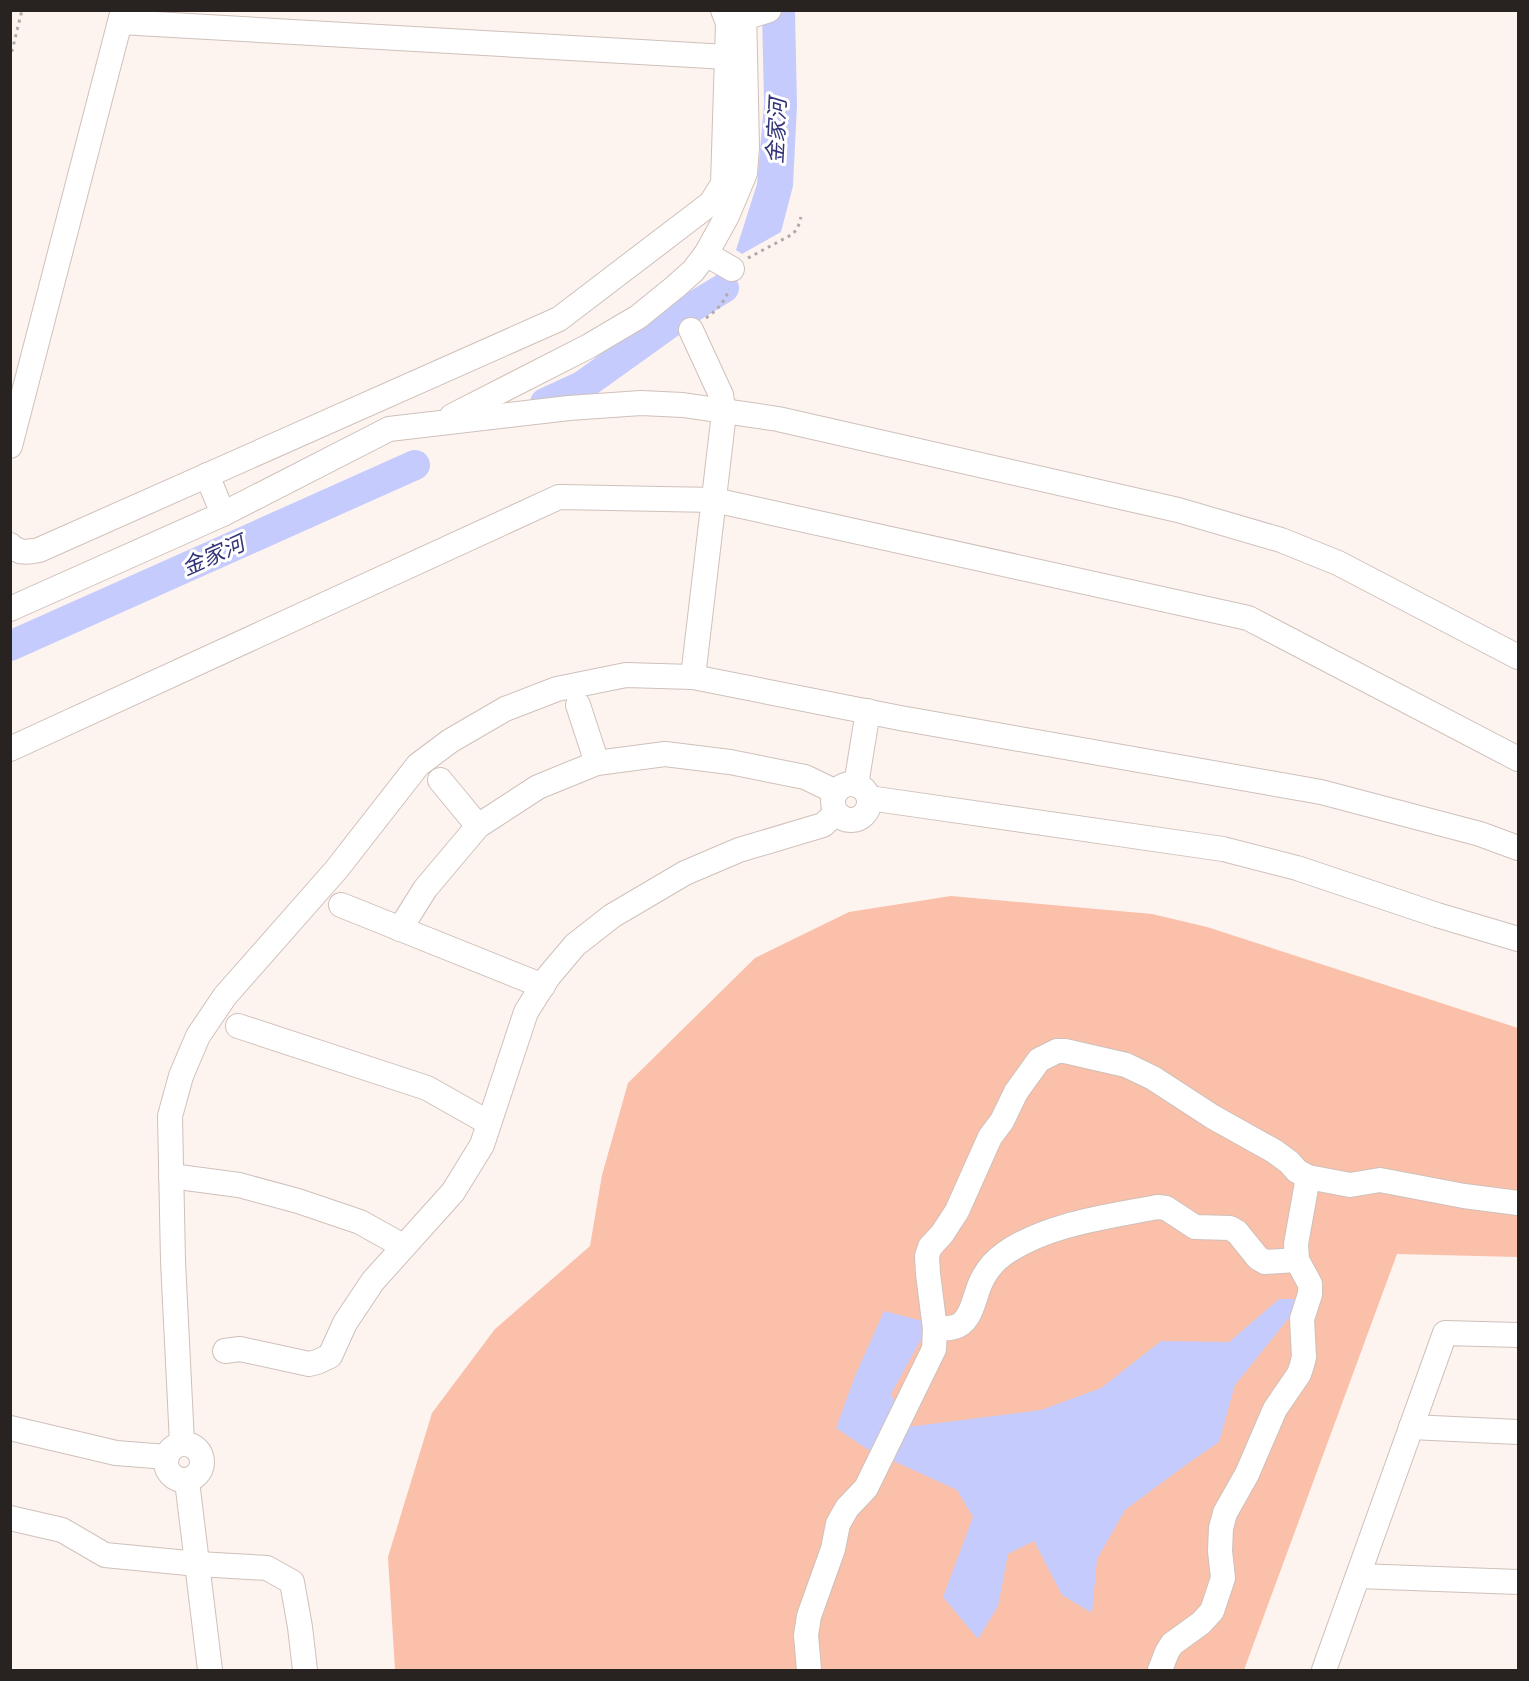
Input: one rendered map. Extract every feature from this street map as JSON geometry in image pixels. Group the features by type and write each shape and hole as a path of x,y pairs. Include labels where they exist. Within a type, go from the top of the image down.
{"street":[{"path":"10,545 27,553 39,550 559,319 711,203 723,184 728,23 748,12 745,173 727,216 706,254 693,271 638,317 589,346 439,423"},
{"path":"10,446 122,16 727,57"},
{"path":"706,254 732,269"},
{"path":"691,330 721,395 724,413 693,677"},
{"path":"375,400 389,429"},
{"path":"10,609 223,514 389,429 569,408 641,403 683,405 778,420 1178,510 1281,540 1338,563 1518,657"},
{"path":"207,475 223,514"},
{"path":"10,749 559,497 714,500 1248,618 1518,759"},
{"path":"210,1671 187,1481 173,1478 165,1465 174,1450 170,1116 181,1076 198,1036 225,996 336,870 418,765 450,741 505,709 557,689 626,675 693,677 868,711 1321,792 1470,831 1518,848"},
{"path":"578,705 597,763"},
{"path":"225,1351 240,1349 309,1364 330,1356 345,1323 373,1281 453,1192 482,1145 526,1012 575,945 612,916 686,873 739,850 823,825 849,797 868,711"},
{"path":"400,929 425,889 478,826 538,787 597,763 665,754 730,762 805,777 849,797 1223,849 1297,868 1437,915 1518,939"},
{"path":"440,780 478,826"},
{"path":"341,905 543,986"},
{"path":"238,1026 427,1088 489,1123"},
{"path":"808,1671 806,1635 809,1616 833,1549 838,1524 846,1508 866,1488 934,1349 935,1329 927,1256 930,1247 942,1234 957,1210 990,1137 1002,1121 1016,1092 1039,1060 1049,1053 1065,1051 1126,1065 1152,1078 1205,1112 1274,1151 1297,1171 1308,1177 1350,1185 1380,1180 1464,1196 1518,1203"},
{"path":"171,1176 239,1185 298,1201 360,1222 403,1246"},
{"path":"1160,1671 1172,1644 1207,1618 1212,1611 1223,1578 1220,1551 1221,1528 1225,1514 1247,1474 1275,1408 1299,1374 1302,1365 1304,1357 1302,1319 1310,1294 1310,1284 1297,1260 1296,1244 1308,1177"},
{"path":"935,1329 955,1327 965,1320 989,1268 1003,1254 1028,1241 1091,1219 1156,1207 1166,1208 1195,1227 1230,1228 1237,1232 1258,1258 1265,1262 1297,1260"},
{"path":"1324,1671 1445,1333 1518,1335"},
{"path":"1411,1427 1518,1432"},
{"path":"10,1428 116,1453 174,1450"},
{"path":"10,1518 62,1530 105,1555 267,1568 292,1582 305,1671"},
{"path":"1358,1576 1518,1582"}],"path":[{"path":"10,58 22,10"}],"shaded area":[{"path":"951,896 1152,914 1207,927 1518,1028 1518,1257 1397,1254 1244,1670 395,1670 388,1557 432,1413 495,1329 590,1246 602,1175 628,1083 755,958 849,912"}],"water":[{"path":"762,11 795,11 797,105 793,186 781,232 742,254 736,250 757,184 764,104"},
{"path":"1279,1299 1304,1299 1235,1385 1219,1442 1125,1510 1097,1559 1092,1613 1062,1595 1034,1541 1008,1554 998,1606 978,1639 943,1597 973,1517 957,1490 867,1449 836,1428 855,1376 884,1311 930,1323 891,1394 907,1427 1041,1410 1101,1388 1161,1341 1229,1342"}],"waterway":[{"name":"金家河","path":"545,403 582,386 691,308 724,288"},
{"name":"金家河","path":"10,646 415,465"}]}
